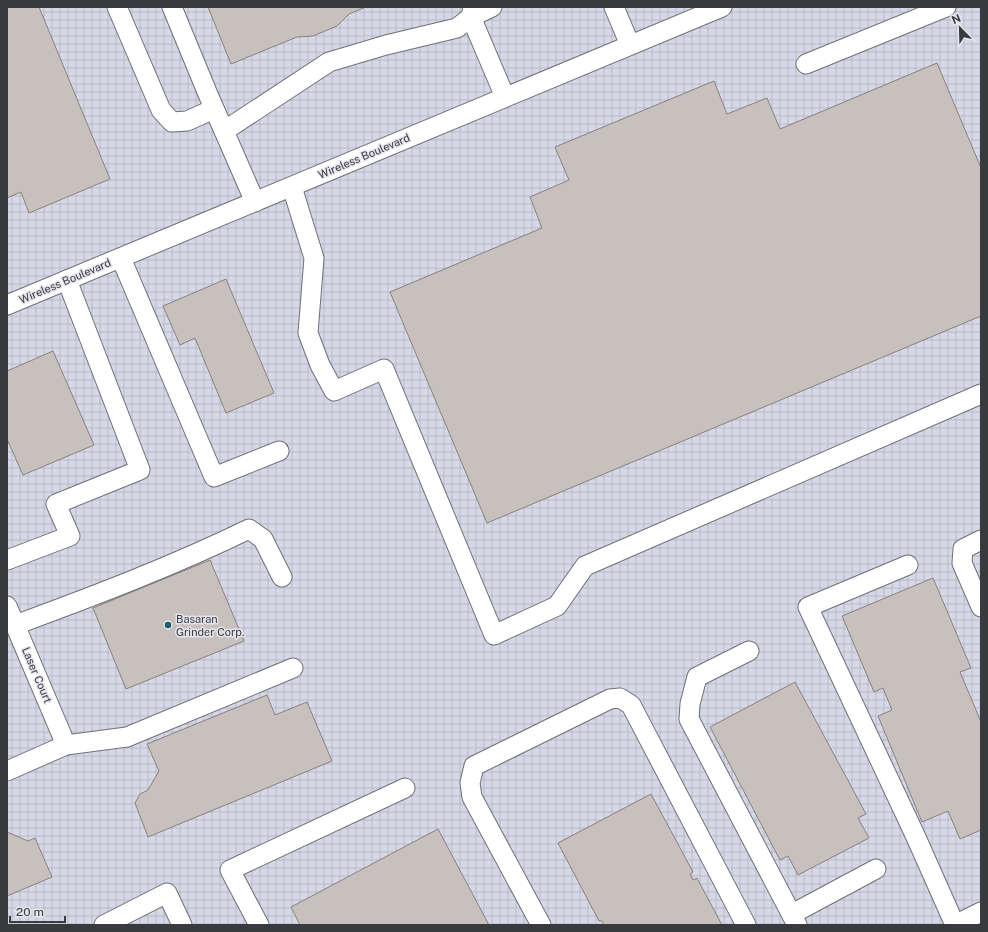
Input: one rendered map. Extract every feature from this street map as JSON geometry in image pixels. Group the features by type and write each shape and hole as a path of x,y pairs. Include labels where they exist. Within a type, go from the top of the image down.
{"street":[{"path":"117,7 161,110 172,122 187,121 214,109"},
{"path":"172,7 214,109 255,202"},
{"path":"224,131 329,62 386,45 457,28 472,12 492,7"},
{"path":"614,7 630,45"},
{"name":"Wireless Boulevard","path":"7,305 722,7"},
{"path":"806,64 946,7"},
{"path":"472,12 505,97"},
{"path":"292,187 314,258 308,333 320,365 334,391 384,369 494,634 557,606 585,566 981,394"},
{"path":"121,258 214,477 279,451"},
{"path":"7,560 70,536 56,504 140,470 67,280"},
{"path":"10,615 70,605 202,552 249,529 263,539 282,576"},
{"path":"981,540 964,549 962,563 981,607"},
{"path":"908,565 808,607 915,835 955,925 977,918"},
{"name":"Laser Court","path":"10,615 66,745"},
{"path":"749,651 697,677 690,704 689,719 794,920 876,869"},
{"path":"7,771 66,745 127,737 293,668"},
{"path":"542,925 472,798 470,783 474,766 610,699 620,698 631,705 746,925"},
{"path":"259,925 230,870 405,788"},
{"path":"104,925 168,893 182,925"}],"shaded area":[{"path":"7,7 981,7 981,925 7,925"}],"building":[{"path":"7,7 39,7 110,179 29,213 21,192 7,198"},
{"path":"208,7 366,7 349,14 337,26 313,36 297,37 231,64"},
{"path":"937,63 981,168 981,316 487,523 390,292 542,228 530,197 569,180 555,147 714,81 727,114 767,98 780,129"},
{"path":"226,279 274,393 226,413 195,338 180,345 163,306"},
{"path":"53,351 94,445 23,475 7,439 7,371"},
{"name":"Basaran Grinder Corp.","path":"210,560 244,641 126,689 93,608"},
{"path":"933,578 971,668 960,672 981,722 981,830 960,839 948,811 922,822 878,716 892,710 883,688 874,692 842,616"},
{"path":"795,682 866,814 858,818 869,838 798,875 788,856 780,860 710,727"},
{"path":"267,695 275,715 307,702 332,761 148,837 135,803 140,794 148,790 159,771 147,744"},
{"path":"651,794 693,872 690,874 693,880 697,878 722,925 604,925 602,921 599,921 558,843"},
{"path":"438,829 489,925 300,925 291,907"},
{"path":"7,832 28,841 35,838 52,877 7,896"}],"place":[{"name":"Basaran Grinder Corp.","path":"168,625"}]}
